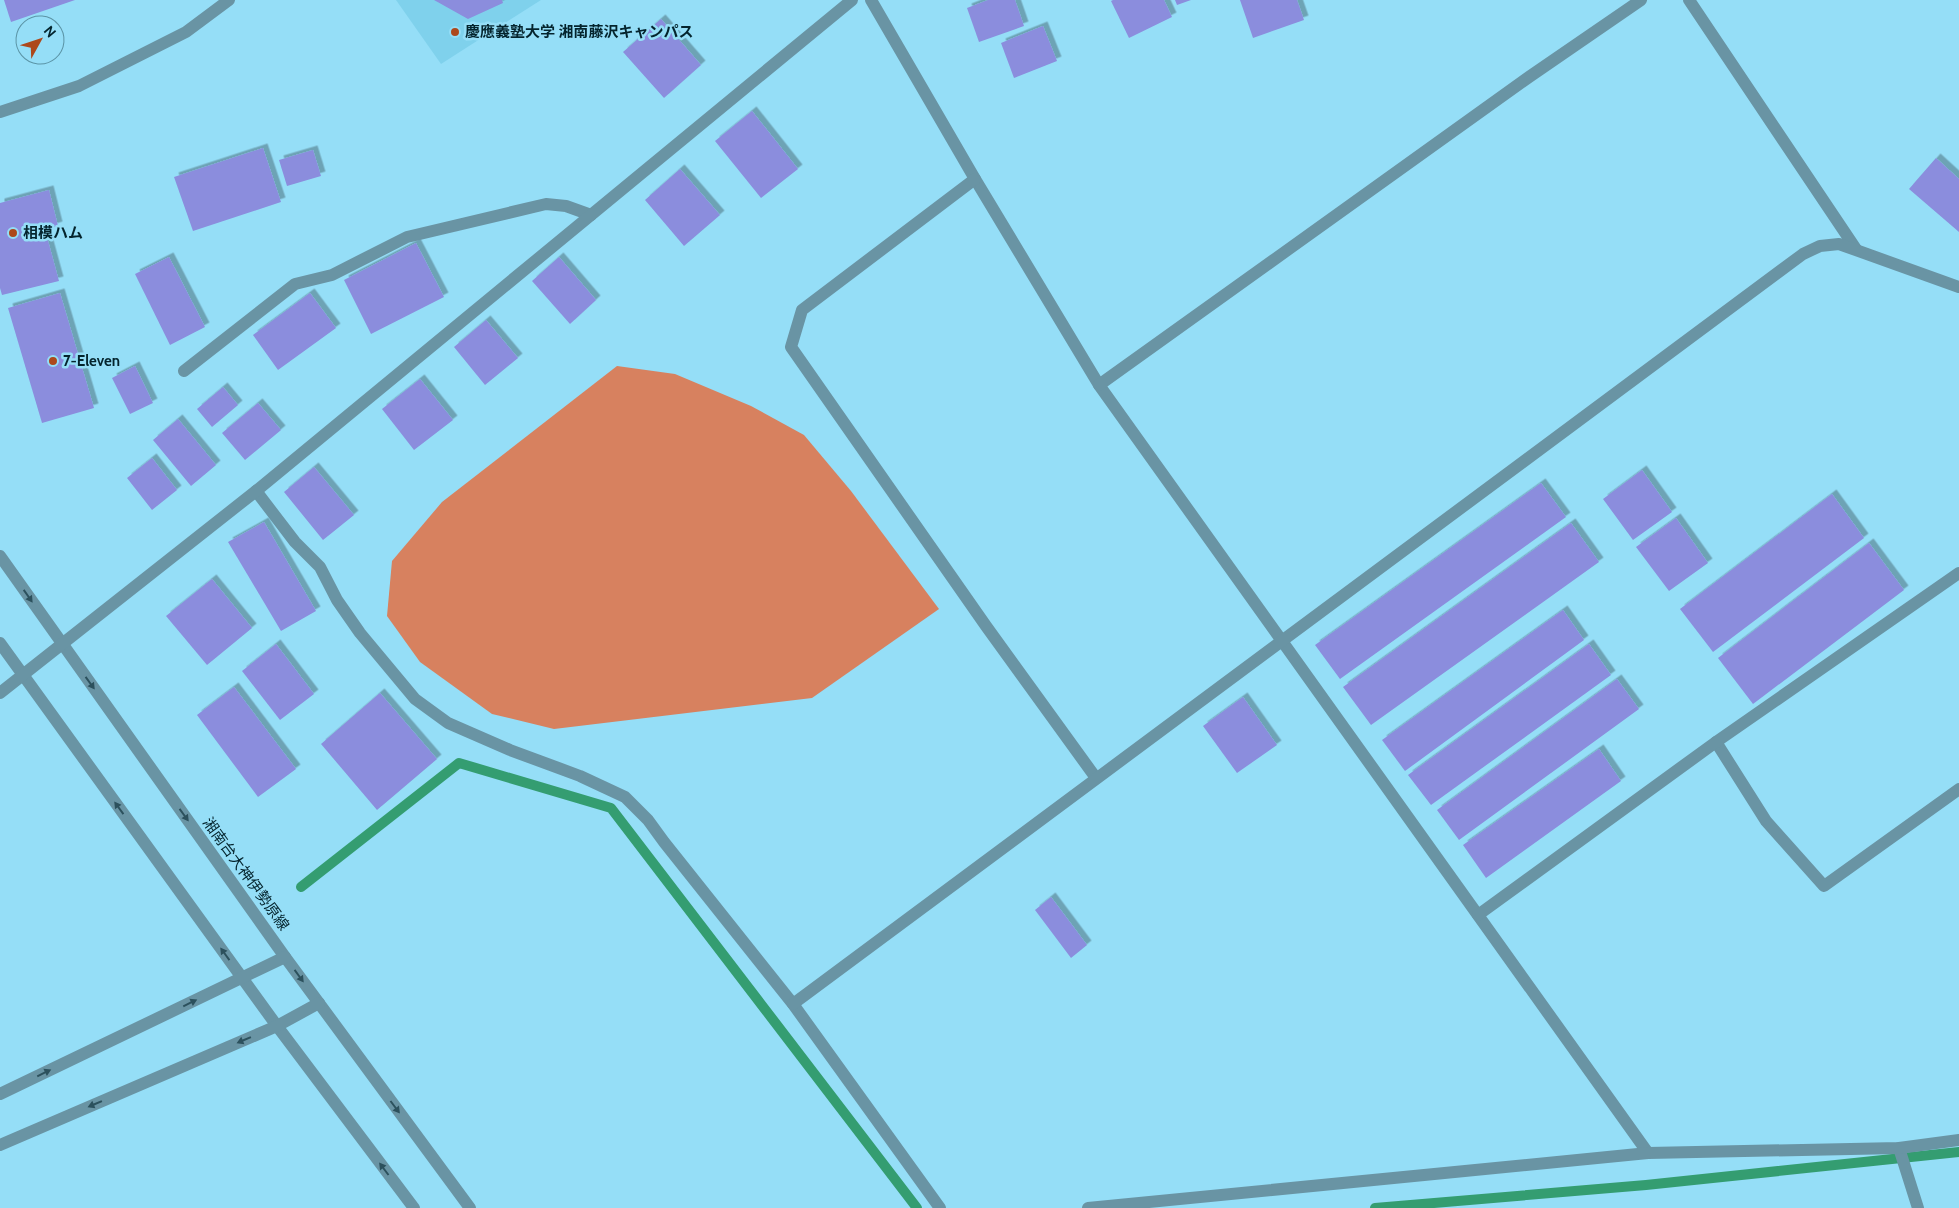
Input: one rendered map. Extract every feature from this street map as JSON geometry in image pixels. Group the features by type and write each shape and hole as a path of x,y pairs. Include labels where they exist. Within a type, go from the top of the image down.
{"street":[{"path":"0,112 79,86 186,32 229,0"},
{"path":"0,694 61,643 256,491 852,0"},
{"path":"871,0 975,179 1099,385 1648,1153"},
{"path":"1099,385 1529,77 1641,0"},
{"path":"1689,0 1856,248"},
{"path":"975,179 802,310 791,347 986,626 1096,778"},
{"path":"184,371 295,284 332,275 406,237 546,204 566,206 591,215"},
{"path":"793,1004 1803,254 1820,246 1839,244 1856,248 1959,287"},
{"path":"256,491 295,542 320,567 337,600 360,633 415,699 448,723 510,750 580,776 625,797 648,820 793,1004 940,1208"},
{"name":"湘南台大神伊勢原線","path":"0,556 285,957 470,1208"},
{"path":"1478,915 1716,742 1959,573"},
{"path":"0,643 277,1026 414,1208"},
{"path":"1716,742 1766,821 1824,886 1959,788"},
{"path":"0,1094 285,957"},
{"path":"0,1145 277,1026 319,1003"},
{"path":"1088,1208 1648,1153 1899,1148 1959,1140"},
{"path":"1899,1148 1918,1208"}],"shaded area":[{"name":"慶應義塾大学 湘南藤沢キャンパス","path":"396,0 541,0 441,64"},
{"path":"617,366 675,374 751,406 804,435 851,491 939,609 812,698 554,729 492,714 420,662 387,616 392,561 442,502"}],"building":[{"path":"4,0 75,0 31,15 15,15 15,21 11,22"},
{"path":"434,0 502,0 503,3 468,19"},
{"path":"988,0 1015,0 1024,26 979,42 967,8"},
{"path":"1164,0 1172,17 1129,38 1111,1"},
{"path":"1175,0 1191,0 1177,5"},
{"path":"1240,0 1297,0 1304,20 1253,38"},
{"path":"661,19 701,65 664,98 623,52"},
{"path":"1043,26 1057,61 1014,78 1001,43"},
{"path":"752,111 798,169 761,198 715,141"},
{"path":"263,148 281,202 193,231 174,177"},
{"path":"313,150 321,176 287,186 279,160"},
{"path":"1936,158 1959,179 1959,232 1909,189"},
{"path":"680,169 720,215 684,246 645,200"},
{"path":"49,190 58,226 45,230 59,281 2,295 0,288 0,203"},
{"path":"416,243 444,297 371,334 344,280"},
{"path":"169,257 205,327 170,345 135,274"},
{"path":"559,257 596,300 570,324 532,281"},
{"path":"60,293 94,408 42,423 8,308"},
{"path":"310,293 336,328 278,370 253,335"},
{"path":"486,320 518,358 485,385 454,347"},
{"path":"135,366 153,403 130,414 112,378"},
{"path":"420,379 453,420 414,450 382,409"},
{"path":"223,387 238,405 212,427 197,409"},
{"path":"258,403 281,430 245,460 222,433"},
{"path":"178,419 216,465 191,486 153,440"},
{"path":"152,458 177,490 152,510 127,478"},
{"path":"314,467 354,515 323,540 284,492"},
{"path":"1642,470 1672,512 1633,540 1603,499"},
{"path":"1541,483 1566,517 1340,679 1315,645"},
{"path":"1832,494 1864,538 1713,652 1680,609"},
{"path":"1676,518 1708,563 1669,591 1636,547"},
{"path":"264,522 316,611 281,631 228,542"},
{"path":"1571,523 1599,562 1371,725 1343,687"},
{"path":"1869,543 1904,590 1753,704 1718,658"},
{"path":"212,579 252,628 207,665 166,616"},
{"path":"1563,610 1584,640 1405,771 1382,740"},
{"path":"276,644 314,694 280,720 242,671"},
{"path":"1589,644 1611,675 1431,805 1408,775"},
{"path":"1617,679 1639,709 1459,840 1437,810"},
{"path":"234,687 296,769 258,797 197,715"},
{"path":"380,693 437,759 377,810 321,744"},
{"path":"1243,697 1277,745 1237,773 1203,726"},
{"path":"1599,749 1621,781 1486,878 1463,845"},
{"path":"1051,897 1087,945 1071,958 1035,910"}],"waterway":[{"path":"301,887 459,763 611,808 917,1208"},
{"path":"1375,1208 1646,1185 1959,1152"}],"place":[{"name":"慶應義塾大学 湘南藤沢キャンパス","path":"455,32"},
{"name":"相模ハム","path":"13,233"},
{"name":"7-Eleven","path":"53,361"}]}
